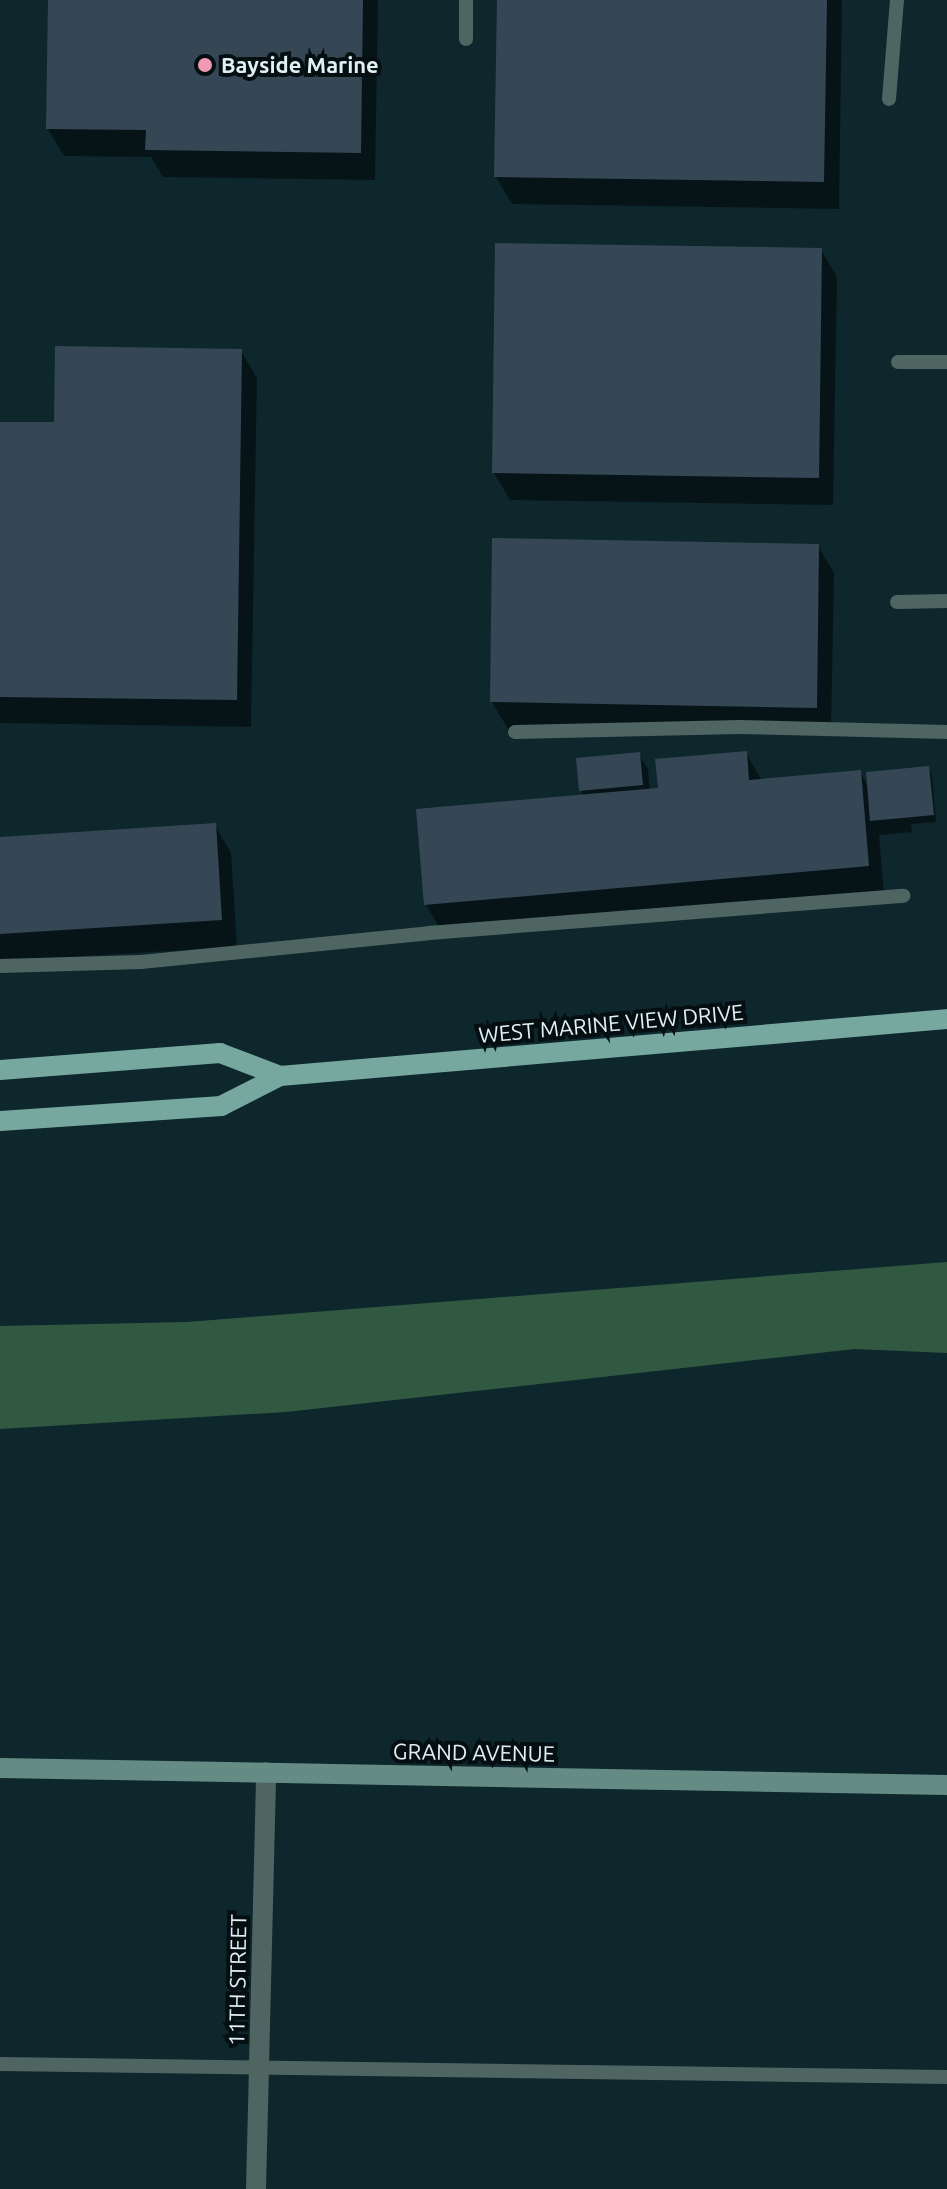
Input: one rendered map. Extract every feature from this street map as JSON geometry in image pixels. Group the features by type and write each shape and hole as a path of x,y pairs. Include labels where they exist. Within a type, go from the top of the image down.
{"main road":[{"name":"WEST MARINE VIEW DRIVE","path":"0,1121 221,1106 280,1076 947,1019"},
{"name":"WEST MARINE VIEW DRIVE","path":"0,1070 220,1053 280,1076"}],"street":[{"name":"GRAND AVENUE","path":"0,1768 947,1785"},
{"name":"11TH STREET","path":"256,2189 266,1772"}],"lane":[{"path":"466,0 466,39"},
{"path":"889,99 897,0"},
{"path":"898,362 947,362"},
{"path":"897,602 947,601"},
{"path":"515,732 724,727 947,732"},
{"path":"0,966 141,962 444,931 904,896"},
{"path":"0,2064 947,2077"}],"green space":[{"path":"947,1262 947,1353 855,1349 286,1412 0,1429 0,1326 187,1322"}],"building":[{"name":"Bayside Marine","path":"48,0 363,0 361,153 145,150 146,130 46,129"},
{"path":"497,0 827,0 824,182 494,177"},
{"path":"495,243 822,248 819,478 492,473"},
{"path":"55,346 242,349 237,700 0,697 0,422 54,422"},
{"path":"492,538 819,544 817,708 490,702"},
{"path":"747,751 749,780 861,770 869,866 424,905 416,809 658,788 655,759"},
{"path":"640,752 643,785 579,791 576,758"},
{"path":"929,766 934,815 870,821 866,772"},
{"path":"216,823 222,920 0,934 0,837"}],"place":[{"name":"Bayside Marine","path":"205,65"}]}
